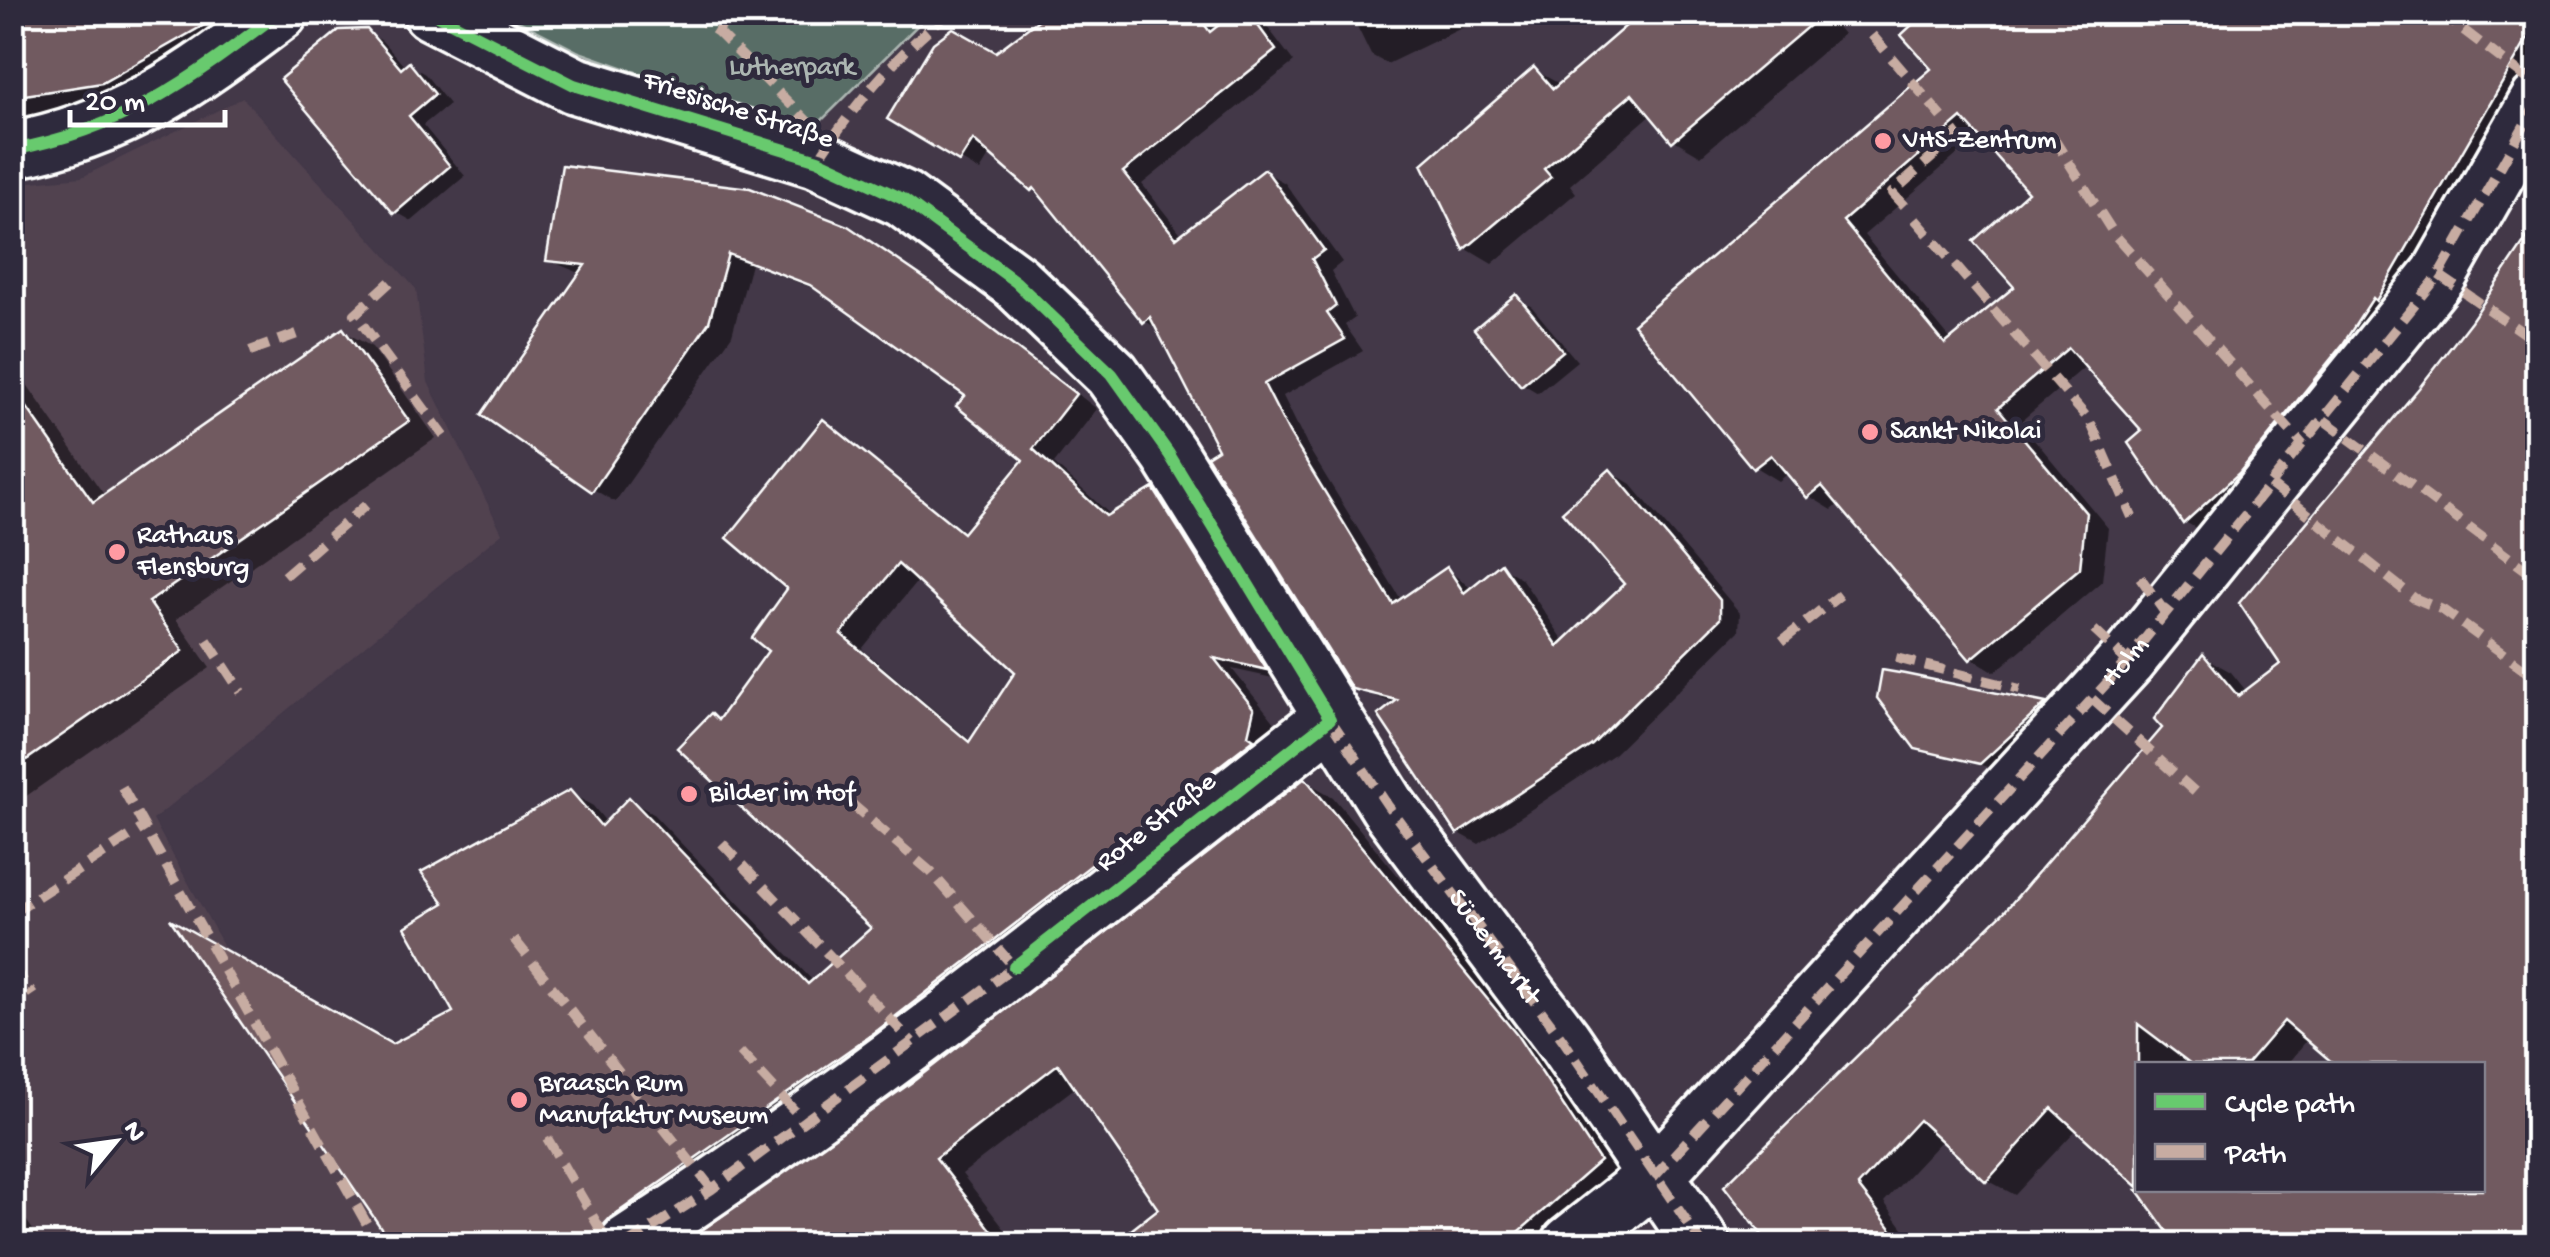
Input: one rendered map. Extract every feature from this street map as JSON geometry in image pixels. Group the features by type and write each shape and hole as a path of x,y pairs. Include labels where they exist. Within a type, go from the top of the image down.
{"street":[{"path":"12,150 81,134 171,93 280,12"},
{"name":"Friesische Straße","path":"431,12 574,84 818,160 903,199 1016,282 1112,374 1169,454 1330,719"},
{"name":"Holm","path":"1570,1244 1653,1178 2126,661 2439,275 2538,101"},
{"name":"Rote Straße","path":"628,1244 712,1189 1014,966 1330,719"},
{"name":"Südermarkt","path":"1330,719 1388,806 1563,1040 1653,1178 1702,1244"}],"shaded area":[{"path":"243,98 416,289 428,382 502,533 153,820 391,1244 13,1244 12,184 82,177"}],"green space":[{"name":"Lutherpark","path":"503,13 930,13 809,133 579,52"}],"building":[{"path":"12,12 227,12 102,83 12,97"},
{"path":"1049,12 1195,12 1210,32 1235,12 1248,12 1276,50 1123,172 1176,238 1265,169 1324,250 1312,259 1336,306 1327,313 1345,339 1264,384 1289,433 1393,604 1447,567 1464,593 1501,563 1558,646 1624,584 1562,512 1610,469 1720,600 1720,619 1592,745 1457,834 1378,715 1397,700 1352,689 1207,456 1218,449 1150,317 1143,323 1034,188 1031,191 973,140 959,162 887,119 933,43 953,28 996,52"},
{"path":"1642,12 1825,12 1672,142 1632,94 1544,169 1551,177 1464,250 1422,164 1534,67 1553,89"},
{"path":"1926,12 2538,12 2538,21 2376,301 2373,298 2343,344 2239,473 2183,524 2128,443 2142,431 2068,348 1998,408 2086,513 2080,568 1970,660 1822,486 1807,498 1771,455 1753,469 1633,324 1931,69 1901,35","holes":["1962,118 2028,192 1973,241 2014,287 1945,344 1843,221"]},
{"path":"367,29 401,69 409,62 435,94 409,116 450,166 394,214 280,79 339,30"},
{"path":"562,165 750,188 848,226 930,282 1076,394 1033,449 1106,516 1153,488 1267,670 1214,658 1254,709 1248,735 1254,739 878,1030 610,1218 600,1229 596,1244 392,1244 170,919 392,1044 453,1012 405,927 444,903 421,872 570,790 601,826 629,797 808,984 871,928 677,748 711,713 718,720 768,651 752,638 787,589 727,538 823,419 963,533 1023,460 956,406 965,396 810,285 728,254 709,322 592,492 481,415 585,265 546,261","holes":["898,564 1015,672 969,742 841,634"]},
{"path":"2538,222 2538,1244 2176,1244 2138,1192 2485,1192 2485,1062 2332,1062 2284,1021 2249,1062 2188,1062 2138,1024 2135,1184 2052,1108 1986,1182 1919,1120 1858,1186 1903,1244 1769,1244 1724,1186 2004,912 2162,728 2154,719 2203,654 2238,696 2280,664 2239,603 2471,321"},
{"path":"1516,294 1563,351 1521,386 1474,329"},
{"name":"Rathaus Flensburg","path":"343,328 409,421 149,602 183,651 12,770 12,386 93,502"},
{"path":"1882,670 2046,703 1980,764 1915,749 1877,698"},
{"path":"1305,778 1517,1035 1600,1161 1505,1244 1113,1244 1158,1209 1058,1064 936,1158 1002,1244 682,1244 915,1080"}],"marked path":[{"path":"689,12 718,32 808,122"},
{"path":"718,32 729,12"},
{"path":"818,160 878,80 950,12"},
{"path":"2440,12 2538,87"},
{"path":"1872,35 1942,117"},
{"path":"1653,1178 2127,661 2439,275 2538,101"},
{"path":"1904,206 1892,193 1957,135 1950,126"},
{"path":"2052,136 2114,234 2303,445"},
{"path":"1915,219 2090,421 2132,517"},
{"path":"2439,275 2538,343"},
{"path":"390,282 355,314 444,436"},
{"path":"250,351 297,334"},
{"path":"2324,420 2538,579"},
{"path":"2270,484 2414,598 2443,610 2538,679"},
{"path":"284,576 366,505"},
{"path":"2140,577 2164,611"},
{"path":"1782,641 1840,595"},
{"path":"2094,630 2127,661"},
{"path":"207,640 241,692"},
{"path":"1896,658 2020,689"},
{"path":"2092,699 2195,792"},
{"path":"1330,719 1388,806 1563,1040 1702,1244"},
{"path":"122,787 378,1244"},
{"path":"627,1244 712,1189 1014,967 931,872 834,789"},
{"path":"12,913 146,826"},
{"path":"722,843 912,1042"},
{"path":"514,939 712,1189"},
{"path":"12,965 33,995"},
{"path":"740,1052 804,1121"},
{"path":"547,1138 609,1244"}],"cycle path":[{"path":"12,150 53,141 123,115 186,80 280,12"},
{"path":"431,12 574,85 818,160 903,199 1016,282 1112,374 1169,454 1330,719 1014,967"}],"place":[{"name":"VHS-Zentrum","path":"1883,141"},
{"name":"Sankt Nikolai","path":"1870,432"},
{"name":"Rathaus Flensburg","path":"117,552"},
{"name":"Bilder im Hof","path":"689,794"},
{"name":"Braasch Rum Manufaktur Museum","path":"519,1100"}]}
